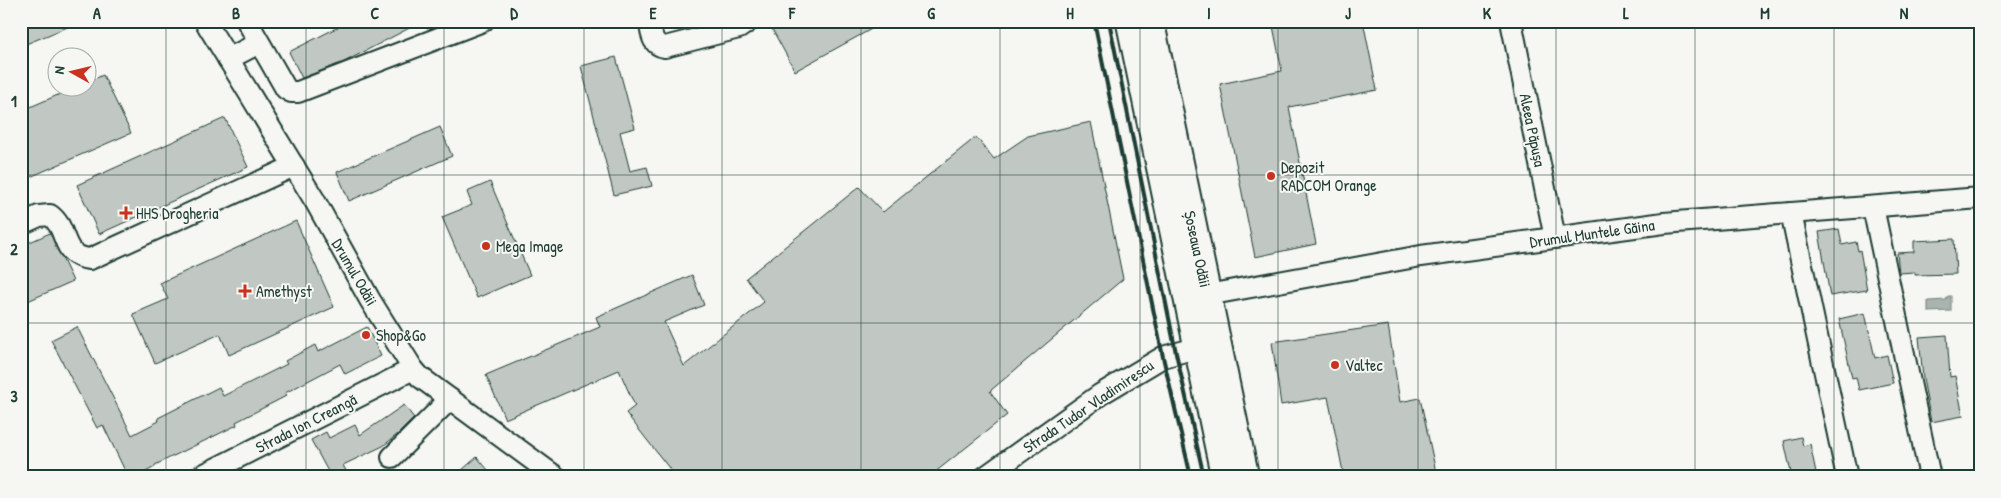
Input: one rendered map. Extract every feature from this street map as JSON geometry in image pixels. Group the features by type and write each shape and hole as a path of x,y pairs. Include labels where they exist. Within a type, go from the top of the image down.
{"main road":[{"name":"Șoseaua Odăii","path":"1129,21 1224,477"},
{"name":"Șoseaua Odăii","path":"1151,21 1246,477"}],"street":[{"name":"Drumul Odăii","path":"205,21 294,166 375,308 413,369 420,377 556,477"},
{"path":"248,21 286,89 298,92 483,21"},
{"path":"648,21 654,42 659,46 666,46 739,28 749,21"},
{"name":"Aleea Păpușa","path":"1511,21 1555,238"},
{"path":"228,59 259,43"},
{"path":"21,224 39,216 50,215 56,220 70,251 79,258 90,259 294,166"},
{"name":"Drumul Muntele Găina","path":"1207,295 1421,256 1664,222 1980,198"},
{"path":"1873,207 1930,477"},
{"path":"1791,213 1847,477"},
{"name":"Strada Tudor Vladimirescu","path":"985,477 1101,394 1163,357 1196,348"},
{"name":"Strada Ion Creangă","path":"199,477 231,470 413,369"},
{"path":"392,457 450,399"}],"shaded area":[{"path":"1948,296 1951,296 1951,311 1928,312 1928,301 1946,300"}],"building":[{"path":"21,21 80,21 80,22 21,46"},
{"path":"350,21 423,21 344,62 302,78 289,52"},
{"path":"782,21 886,21 795,71 771,27"},
{"name":"Depozit RADCOM Orange","path":"1272,21 1363,21 1377,90 1289,107 1316,244 1255,257 1220,84 1282,71"},
{"path":"616,57 635,128 620,132 630,171 647,167 652,186 614,195 581,66"},
{"path":"103,75 131,133 21,181 21,111 51,98 98,98 98,77"},
{"path":"225,118 248,167 99,234 77,185"},
{"path":"1091,122 1123,279 990,391 1007,415 929,477 676,477 626,413 635,406 619,370 505,419 486,375 600,327 596,317 692,275 704,305 664,322 684,366 764,302 746,278 859,187 883,212 976,137 994,159 1028,136"},
{"path":"440,127 452,156 349,201 337,172"},
{"name":"Mega Image","path":"490,182 530,275 477,298 442,217 472,205 467,192"},
{"name":"Amethyst","path":"296,221 334,307 229,355 220,334 155,363 133,314 168,299 160,283"},
{"path":"1839,229 1842,245 1856,242 1858,251 1860,250 1867,290 1830,296 1819,232"},
{"path":"50,233 73,281 21,304 21,246"},
{"path":"1954,239 1956,274 1915,275 1915,272 1899,273 1897,253 1914,252 1914,241"},
{"path":"1865,313 1875,358 1887,355 1893,383 1859,390 1856,377 1852,378 1839,319"},
{"path":"1388,325 1400,402 1420,398 1437,477 1344,477 1328,397 1281,405 1272,342"},
{"path":"77,327 132,435 159,421 158,418 219,387 223,396 287,364 285,361 315,345 318,352 367,327 381,356 345,374 340,364 285,393 286,396 236,422 237,425 155,465 155,467 136,477 128,477 103,425 97,428 51,340"},
{"path":"1947,335 1950,377 1955,376 1963,416 1931,422 1923,378 1919,337"},
{"path":"404,405 414,418 398,434 383,446 343,465 349,477 331,477 311,440 326,432 329,438 355,425 360,435"},
{"path":"1801,437 1803,446 1810,444 1817,477 1792,477 1784,441"},
{"path":"477,457 494,477 454,477"}],"railway":[{"path":"1094,21 1163,357 1191,477"},
{"path":"1109,21 1176,353 1204,477"}],"place":[{"name":"Depozit RADCOM Orange","path":"1271,176"},
{"name":"HHS Drogheria","path":"126,213"},
{"name":"Mega Image","path":"486,246"},
{"name":"Amethyst","path":"245,291"},
{"name":"Shop&Go","path":"366,335"},
{"name":"Valtec","path":"1335,365"}]}
